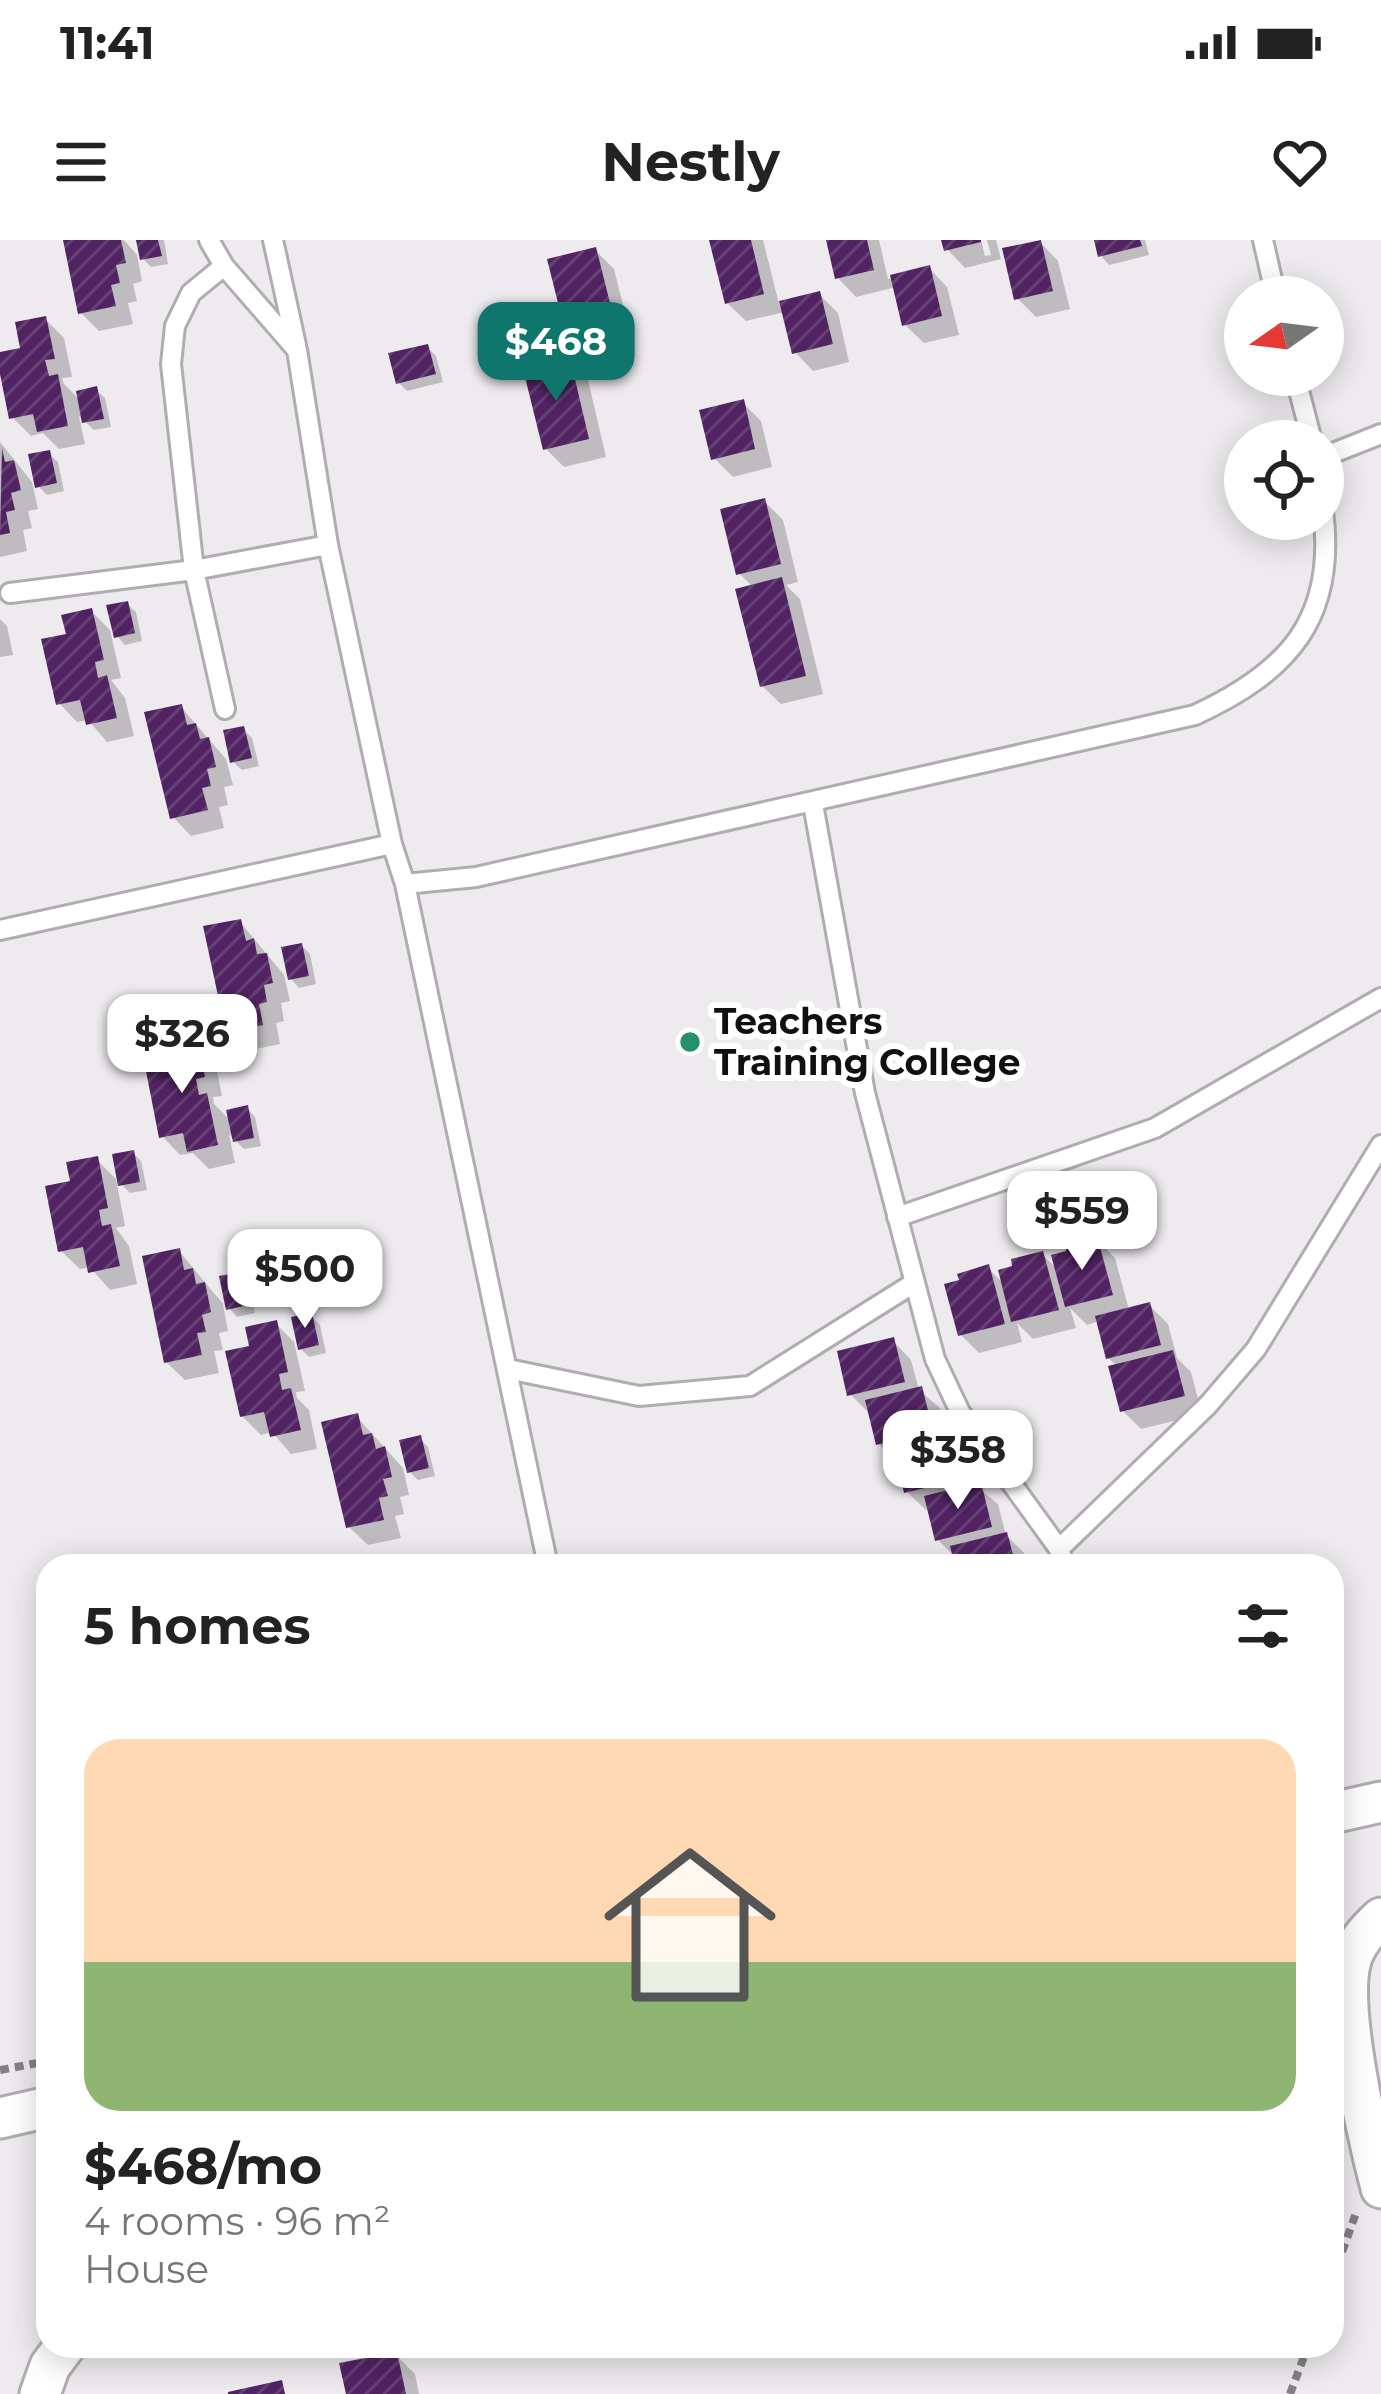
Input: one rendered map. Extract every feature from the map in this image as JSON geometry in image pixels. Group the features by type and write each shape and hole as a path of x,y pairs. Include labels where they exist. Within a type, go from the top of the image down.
{"street":[{"path":"1344,1810 1381,1802"},
{"path":"1381,1918 1363,1934 1350,1960 1346,1991 1381,2188"},
{"path":"0,2118 36,2110"},
{"path":"40,2394 56,2358"}],"lane":[{"path":"209,240 224,266 297,350"},
{"path":"273,240 297,350 328,544 392,844 405,884 546,1554"},
{"path":"1263,240 1271,276"},
{"path":"224,266 191,293 175,326 171,364 194,570 225,709"},
{"path":"1344,449 1381,434"},
{"path":"405,884 476,877 1195,715 1242,694 1277,667 1308,626 1327,540"},
{"path":"10,593 194,570 328,544"},
{"path":"813,804 865,1093 935,1359 960,1412 1060,1554"},
{"path":"0,930 392,844"},
{"path":"897,1217 1155,1128 1381,998"},
{"path":"1065,1554 1256,1349 1381,1144"},
{"path":"508,1370 639,1396 750,1386 914,1283"}],"path":[{"path":"0,2069 36,2063"},
{"path":"1290,2394 1304,2358"}],"building":[{"path":"63,240 121,240 126,263 116,265 120,283 111,285 116,306 78,314"},
{"path":"136,240 158,240 162,256 140,260"},
{"path":"709,240 751,240 764,294 725,304"},
{"path":"826,240 867,240 874,270 835,279"},
{"path":"941,240 981,240 981,242 944,251"},
{"path":"1041,240 1053,291 1014,300 1002,248"},
{"path":"1094,240 1140,240 1142,246 1098,257"},
{"path":"596,247 617,331 568,343 547,259"},
{"path":"930,265 942,316 902,326 890,275"},
{"path":"820,291 833,344 792,354 779,301"},
{"path":"46,316 55,359 45,360 49,376 58,374 68,426 37,432 33,414 9,419 0,352 20,348 15,322"},
{"path":"428,344 436,374 396,384 388,353"},
{"path":"570,358 589,439 543,450 523,369"},
{"path":"97,386 104,419 82,423 76,391"},
{"path":"744,399 755,449 711,460 699,410"},
{"path":"2,448 5,462 14,460 21,490 11,493 15,510 6,512 10,533 0,535"},
{"path":"50,450 57,483 35,488 28,454"},
{"path":"765,498 781,564 736,575 720,509"},
{"path":"782,577 806,676 760,687 735,589"},
{"path":"128,601 135,633 114,638 106,605"},
{"path":"92,608 104,660 95,662 98,678 107,675 117,718 86,725 80,700 56,705 41,639 66,634 61,615"},
{"path":"182,704 187,725 196,723 200,739 209,737 216,767 207,769 211,786 202,788 208,810 170,819 144,712"},
{"path":"244,726 252,758 230,763 223,730"},
{"path":"241,919 246,941 254,938 257,954 267,953 273,983 264,985 267,1002 259,1004 263,1025 226,1033 203,926"},
{"path":"302,943 309,976 288,980 281,947"},
{"path":"196,1035 205,1077 196,1079 199,1095 207,1093 218,1145 187,1152 183,1133 159,1138 146,1071 170,1067 165,1041"},
{"path":"248,1105 254,1138 233,1142 226,1110"},
{"path":"134,1150 140,1182 118,1186 112,1154"},
{"path":"98,1156 108,1208 99,1210 102,1226 111,1224 120,1266 88,1273 83,1247 58,1252 45,1186 70,1181 66,1162"},
{"path":"1097,1236 1113,1295 1065,1307 1051,1255 1066,1251 1065,1245"},
{"path":"180,1248 184,1270 193,1268 196,1284 205,1282 211,1312 202,1315 206,1332 197,1333 202,1355 164,1363 142,1256"},
{"path":"1043,1251 1059,1310 1011,1322 998,1270 1012,1266 1011,1259"},
{"path":"989,1264 1005,1324 958,1336 944,1284 959,1280 957,1274"},
{"path":"241,1272 248,1305 226,1310 219,1276"},
{"path":"1150,1302 1161,1345 1106,1359 1095,1316"},
{"path":"312,1313 319,1345 298,1350 291,1317"},
{"path":"277,1320 288,1372 279,1374 282,1390 291,1388 301,1430 270,1437 264,1412 240,1417 225,1351 249,1346 245,1327"},
{"path":"894,1337 905,1382 847,1396 837,1351"},
{"path":"1173,1350 1185,1396 1120,1412 1108,1366"},
{"path":"922,1386 933,1431 876,1445 865,1400"},
{"path":"358,1413 363,1435 372,1433 376,1449 385,1446 392,1477 383,1479 388,1496 379,1498 384,1520 346,1528 321,1422"},
{"path":"951,1434 962,1479 904,1493 894,1448"},
{"path":"421,1435 429,1468 407,1473 399,1440"},
{"path":"981,1482 992,1527 935,1541 924,1496"},
{"path":"1007,1532 1013,1554 952,1554 950,1546"},
{"path":"398,2358 406,2394 346,2394 339,2363"},
{"path":"282,2380 285,2394 228,2394 228,2392"}],"place":[{"name":"Teachers Training College","path":"690,1042"}]}
